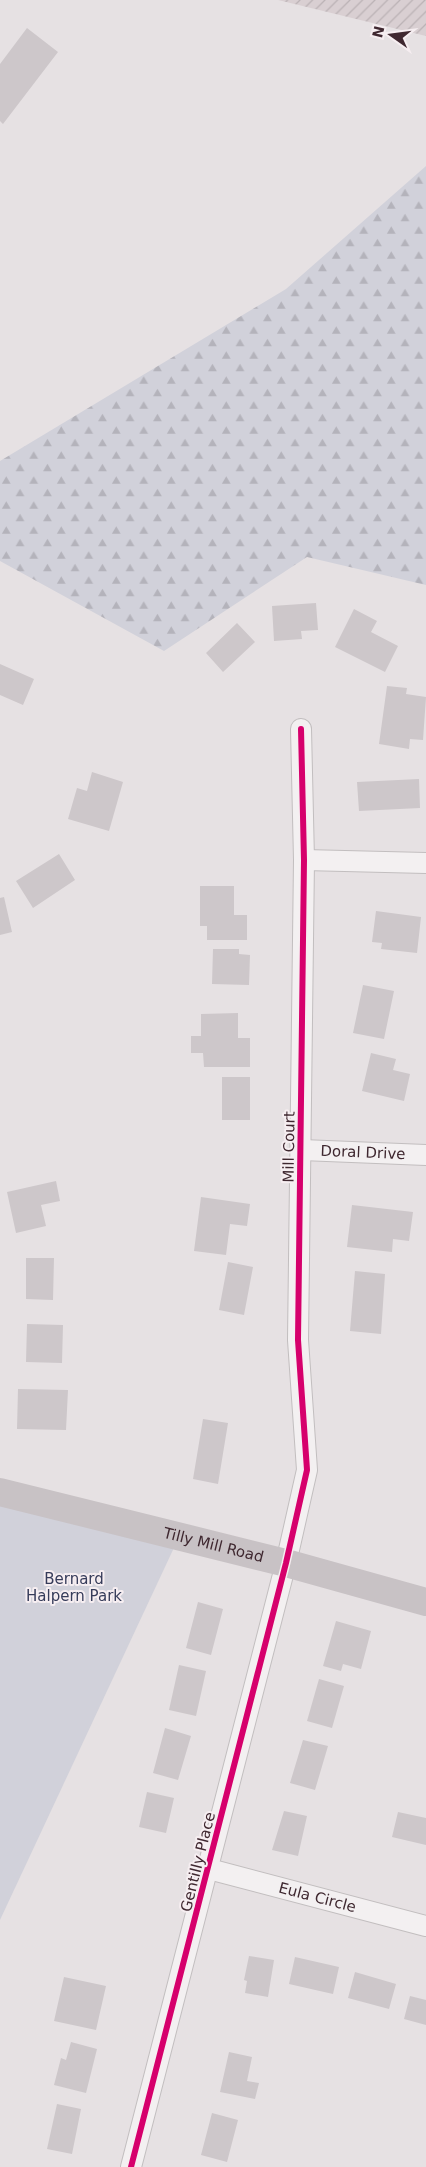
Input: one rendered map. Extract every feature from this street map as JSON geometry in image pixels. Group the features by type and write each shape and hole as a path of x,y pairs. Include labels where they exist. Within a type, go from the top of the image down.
{"street":[{"name":"Mill Court","path":"286,1563 307,1470 298,1340 302,1150 304,860 301,729"},
{"path":"304,860 426,863"},
{"name":"Doral Drive","path":"302,1150 426,1155"},
{"name":"Tilly Mill Road","path":"0,1492 286,1563 426,1602"},
{"name":"Gentilly Place","path":"131,2167 286,1563"},
{"name":"Eula Circle","path":"209,1869 426,1926"}],"shaded area":[{"path":"278,0 426,0 426,36"}],"green space":[{"path":"426,166 426,585 307,557 164,651 0,561 0,461 286,289"},
{"name":"Bernard Halpern Park","path":"0,1504 179,1537 0,1920"}],"building":[{"path":"27,28 58,52 3,124 0,121 0,64"},
{"path":"316,603 318,630 301,631 302,639 274,641 272,606"},
{"path":"354,609 377,621 371,632 398,646 385,672 335,647"},
{"path":"237,623 255,642 223,672 206,653"},
{"path":"0,664 34,679 23,705 0,695"},
{"path":"387,686 407,688 406,694 426,697 423,740 410,739 409,749 379,744"},
{"path":"92,772 123,782 109,831 68,819 77,788 87,791"},
{"path":"419,779 420,808 359,811 357,782"},
{"path":"59,854 75,880 33,908 16,881"},
{"path":"200,886 234,886 234,915 247,915 247,940 207,940 207,926 200,926"},
{"path":"4,897 12,932 0,935 0,898"},
{"path":"376,911 421,917 417,953 381,949 382,943 372,942"},
{"path":"213,949 239,949 239,954 250,955 249,985 212,984"},
{"path":"363,985 394,991 384,1039 353,1033"},
{"path":"238,1013 238,1038 250,1038 250,1067 204,1067 203,1053 191,1053 191,1036 201,1036 201,1014"},
{"path":"371,1053 396,1059 393,1070 410,1074 404,1101 362,1091"},
{"path":"222,1077 250,1077 250,1120 222,1120"},
{"path":"56,1181 60,1201 41,1205 46,1226 16,1233 7,1192"},
{"path":"201,1197 250,1204 247,1226 230,1224 226,1255 194,1251"},
{"path":"352,1205 413,1212 409,1241 393,1239 392,1252 347,1247"},
{"path":"26,1258 54,1258 53,1300 26,1299"},
{"path":"228,1262 253,1267 244,1315 219,1310"},
{"path":"355,1271 385,1274 381,1334 350,1331"},
{"path":"27,1324 63,1325 62,1363 26,1362"},
{"path":"18,1389 68,1390 66,1430 17,1429"},
{"path":"203,1419 228,1423 218,1484 193,1479"},
{"path":"198,1602 223,1609 211,1655 186,1648"},
{"path":"336,1621 371,1631 361,1669 343,1664 341,1671 323,1666"},
{"path":"179,1665 206,1671 196,1716 169,1710"},
{"path":"319,1679 344,1686 332,1728 307,1721"},
{"path":"165,1728 191,1736 178,1780 153,1773"},
{"path":"303,1740 328,1746 315,1790 290,1783"},
{"path":"147,1792 174,1798 166,1833 139,1827"},
{"path":"284,1811 307,1816 298,1856 272,1850"},
{"path":"398,1812 426,1818 426,1845 392,1837"},
{"path":"249,1956 274,1960 268,1997 245,1993 247,1981 244,1980"},
{"path":"295,1957 339,1967 333,1994 289,1984"},
{"path":"355,1972 396,1984 389,2009 348,1998"},
{"path":"64,1977 106,1986 96,2030 54,2021"},
{"path":"410,1996 426,2000 426,2025 404,2019"},
{"path":"71,2042 97,2049 86,2093 54,2085 61,2058 66,2060"},
{"path":"229,2052 252,2057 247,2081 259,2083 255,2099 220,2092"},
{"path":"57,2104 81,2109 72,2154 47,2149"},
{"path":"212,2113 238,2120 227,2162 201,2155"}],"cycle path":[{"path":"131,2167 286,1563 307,1470 298,1340 304,860 301,729"}]}
